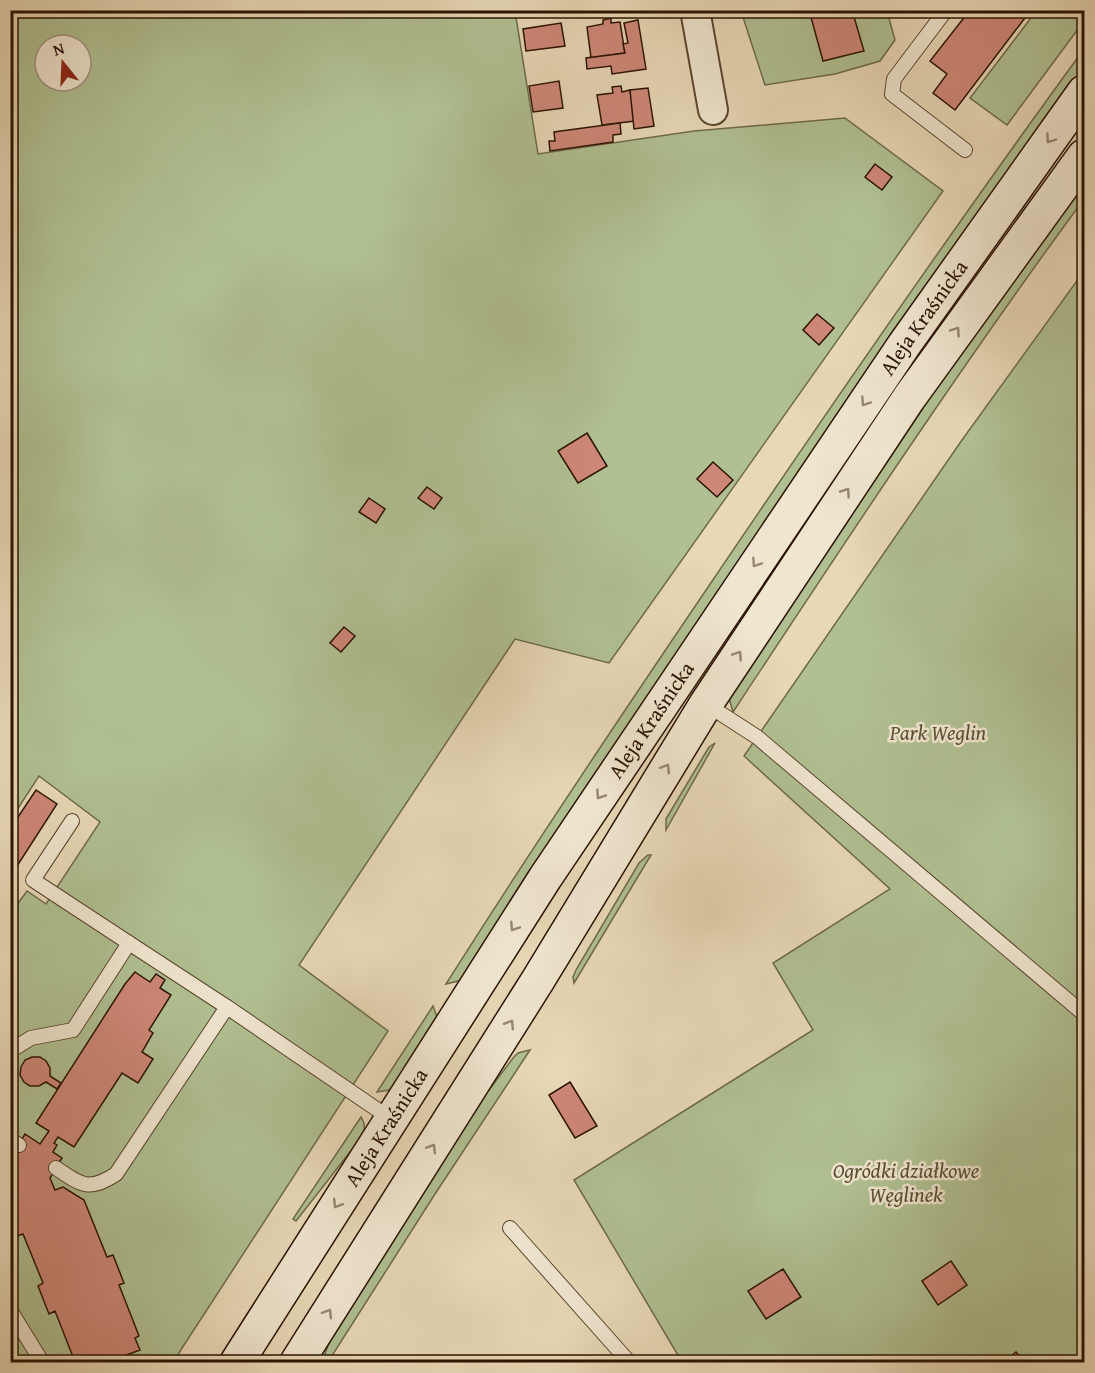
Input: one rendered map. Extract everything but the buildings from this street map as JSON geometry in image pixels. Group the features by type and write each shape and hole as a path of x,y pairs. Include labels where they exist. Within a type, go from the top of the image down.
{"main road":[{"name":"Aleja Kraśnicka","path":"237,1362 545,878 699,647 904,345 1084,92"},
{"name":"Aleja Kraśnicka","path":"297,1362 538,980 706,704 909,398 987,287 1084,156"}],"street":[{"path":"695,10 713,110"}],"lane":[{"path":"946,10 894,79 892,94 965,150"},
{"path":"706,704 757,737 1084,1014"},
{"path":"72,821 33,880 227,1007 391,1119"},
{"path":"10,1051 31,1038 73,1030 129,943"},
{"path":"56,1168 86,1186 99,1184 116,1174 227,1007"},
{"path":"510,1228 629,1362"},
{"path":"10,1310 42,1362"}],"green space":[{"path":"1037,10 1084,11 1084,21 1007,125 970,98"},
{"path":"11,11 515,11 538,154 694,131 845,118 943,191 609,663 515,639 299,965 388,1031 173,1362 11,1362 11,903 16,906 27,891 46,904 100,822 39,776 11,819"},
{"path":"741,11 887,11 895,40 880,61 835,74 765,85"},
{"path":"1084,49 1084,69 1001,183 462,980 446,984 571,790 794,460 937,254"},
{"path":"1084,176 1084,199 949,389 733,712 729,698 904,435"},
{"path":"1084,271 1084,1058 1080,1062 1084,1066 1084,1362 682,1362 574,1180 813,1030 773,963 890,889 744,756 962,440"},
{"path":"715,743 666,830 666,819 709,747"},
{"path":"651,855 574,983 573,977 576,970 639,863"},
{"path":"433,1006 437,1017 396,1085 389,1090 377,1092"},
{"path":"530,1050 328,1362 322,1362 333,1332 486,1094 518,1053"},
{"path":"361,1117 364,1128 361,1138 296,1221 293,1219"}],"park label":[{"name":"Park Weglin","path":"938,733"},
{"name":"Ogródki działkowe Węglinek","path":"906,1183"}]}
